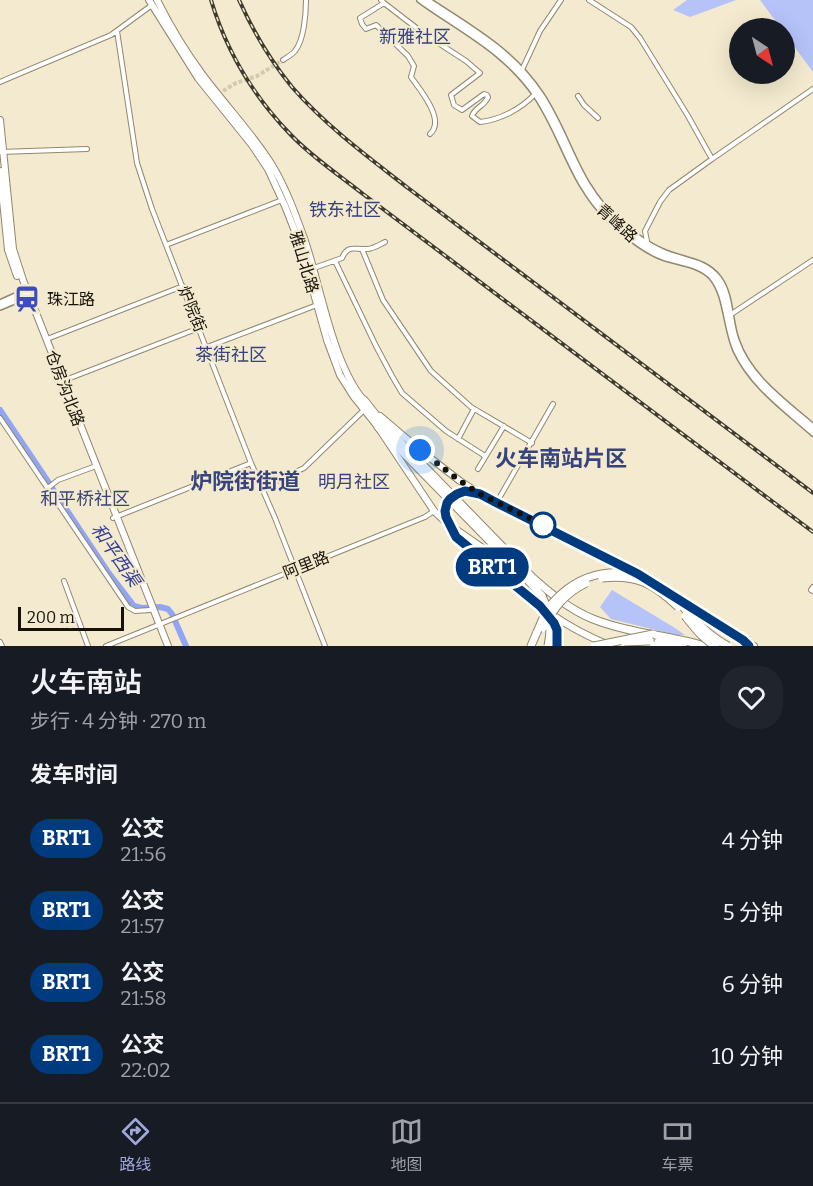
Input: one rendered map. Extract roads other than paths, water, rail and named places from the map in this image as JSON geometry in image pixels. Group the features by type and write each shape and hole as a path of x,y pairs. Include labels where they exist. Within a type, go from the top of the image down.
{"highway":[{"name":"雅山北路","path":"364,400 383,424 551,595 592,619 651,640"},
{"path":"378,427 542,596 551,621 548,646"},
{"path":"450,526 529,581"},
{"path":"533,646 545,613 554,600 582,580 614,572 634,574 669,591 701,627 714,639 728,646"},
{"path":"533,646 558,603 584,584 598,578 614,577 634,579 650,585 668,597 696,630 716,646"},
{"path":"611,646 624,642 676,638 705,646"},
{"path":"594,646 623,639 651,640 688,646"},
{"path":"651,640 663,646"}],"main road":[{"name":"青峰路","path":"420,0 480,40 521,73 545,111 577,177 591,199 611,221 664,258 697,267 713,278 720,290 731,339 747,370 764,390 813,433"},
{"name":"青峰路","path":"427,0 489,40 508,56 546,103 580,173 595,198 614,218 645,245 693,261 709,269 717,277 724,288 739,347 757,376 813,427"},
{"name":"雅山北路","path":"154,2 268,169 300,244 336,347 349,376 364,400 420,450 480,494"},
{"name":"雅山北路","path":"218,94 254,138 273,167 291,205 313,268 327,340 340,375 434,511 450,526 456,537 540,606"},
{"name":"仓房沟北路","path":"0,120 12,249 26,294 61,382"},
{"name":"仓房沟北路","path":"0,171 8,250 166,646"},
{"path":"0,303 26,294"},
{"path":"0,308 26,294"},
{"path":"450,526 445,511 450,499 465,491 480,494 638,574 752,646"},
{"path":"540,606 557,630 557,646"},
{"path":"540,606 586,636 611,646"}],"street":[{"path":"283,60 295,51 301,38 306,0"},
{"path":"521,73 540,32 561,0"},
{"path":"589,0 631,27 640,38 712,159"},
{"path":"430,134 435,130 436,125 433,110 411,76 414,66 408,56 376,25 366,29 362,24 360,18 383,1 423,33 480,73 451,95 454,105 462,110 484,94 487,95 487,101 473,112 472,116 480,122 494,120 513,111 535,94"},
{"path":"0,82 111,35 154,2"},
{"name":"炉院街","path":"117,30 137,163 152,209 325,646"},
{"path":"645,245 647,238 645,231 669,190 813,89"},
{"path":"578,96 598,118"},
{"path":"2,152 87,149"},
{"path":"166,245 282,200"},
{"path":"313,268 342,258 348,249 368,249 385,242"},
{"path":"362,249 383,300 431,371 474,409 532,443"},
{"path":"730,315 813,260"},
{"path":"336,261 376,346 402,393 446,430 485,456"},
{"path":"46,340 183,286"},
{"path":"207,347 320,304"},
{"path":"61,382 199,328"},
{"path":"497,503 553,404"},
{"path":"458,439 474,409"},
{"path":"262,488 304,468 364,410"},
{"path":"0,418 128,607 135,611 151,608"},
{"path":"478,469 504,426"},
{"path":"115,517 251,463"},
{"path":"48,488 57,480 95,467"},
{"name":"阿里路","path":"106,646 425,517 434,511"},
{"path":"64,581 88,646"},
{"path":"0,642 2,646"}],"waterway":[{"name":"和平西渠","path":"0,410 49,483"},
{"name":"和平西渠","path":"52,488 108,572 134,606 168,609 186,646"}],"tunnel":[{"path":"223,91 236,83 257,76 283,60"}],"railway":[{"path":"211,0 233,55 253,89 291,135 308,151 813,532"},
{"path":"239,0 250,23 284,77 305,101 347,140 813,493"}],"place":[{"name":"珠江路","path":"27,299"}],"district":[{"name":"新雅社区","path":"415,37"},
{"name":"铁东社区","path":"345,210"},
{"name":"茶街社区","path":"231,355"},
{"name":"火车南站片区","path":"561,458"},
{"name":"炉院街街道","path":"245,481"},
{"name":"明月社区","path":"354,482"},
{"name":"和平桥社区","path":"85,499"}]}
